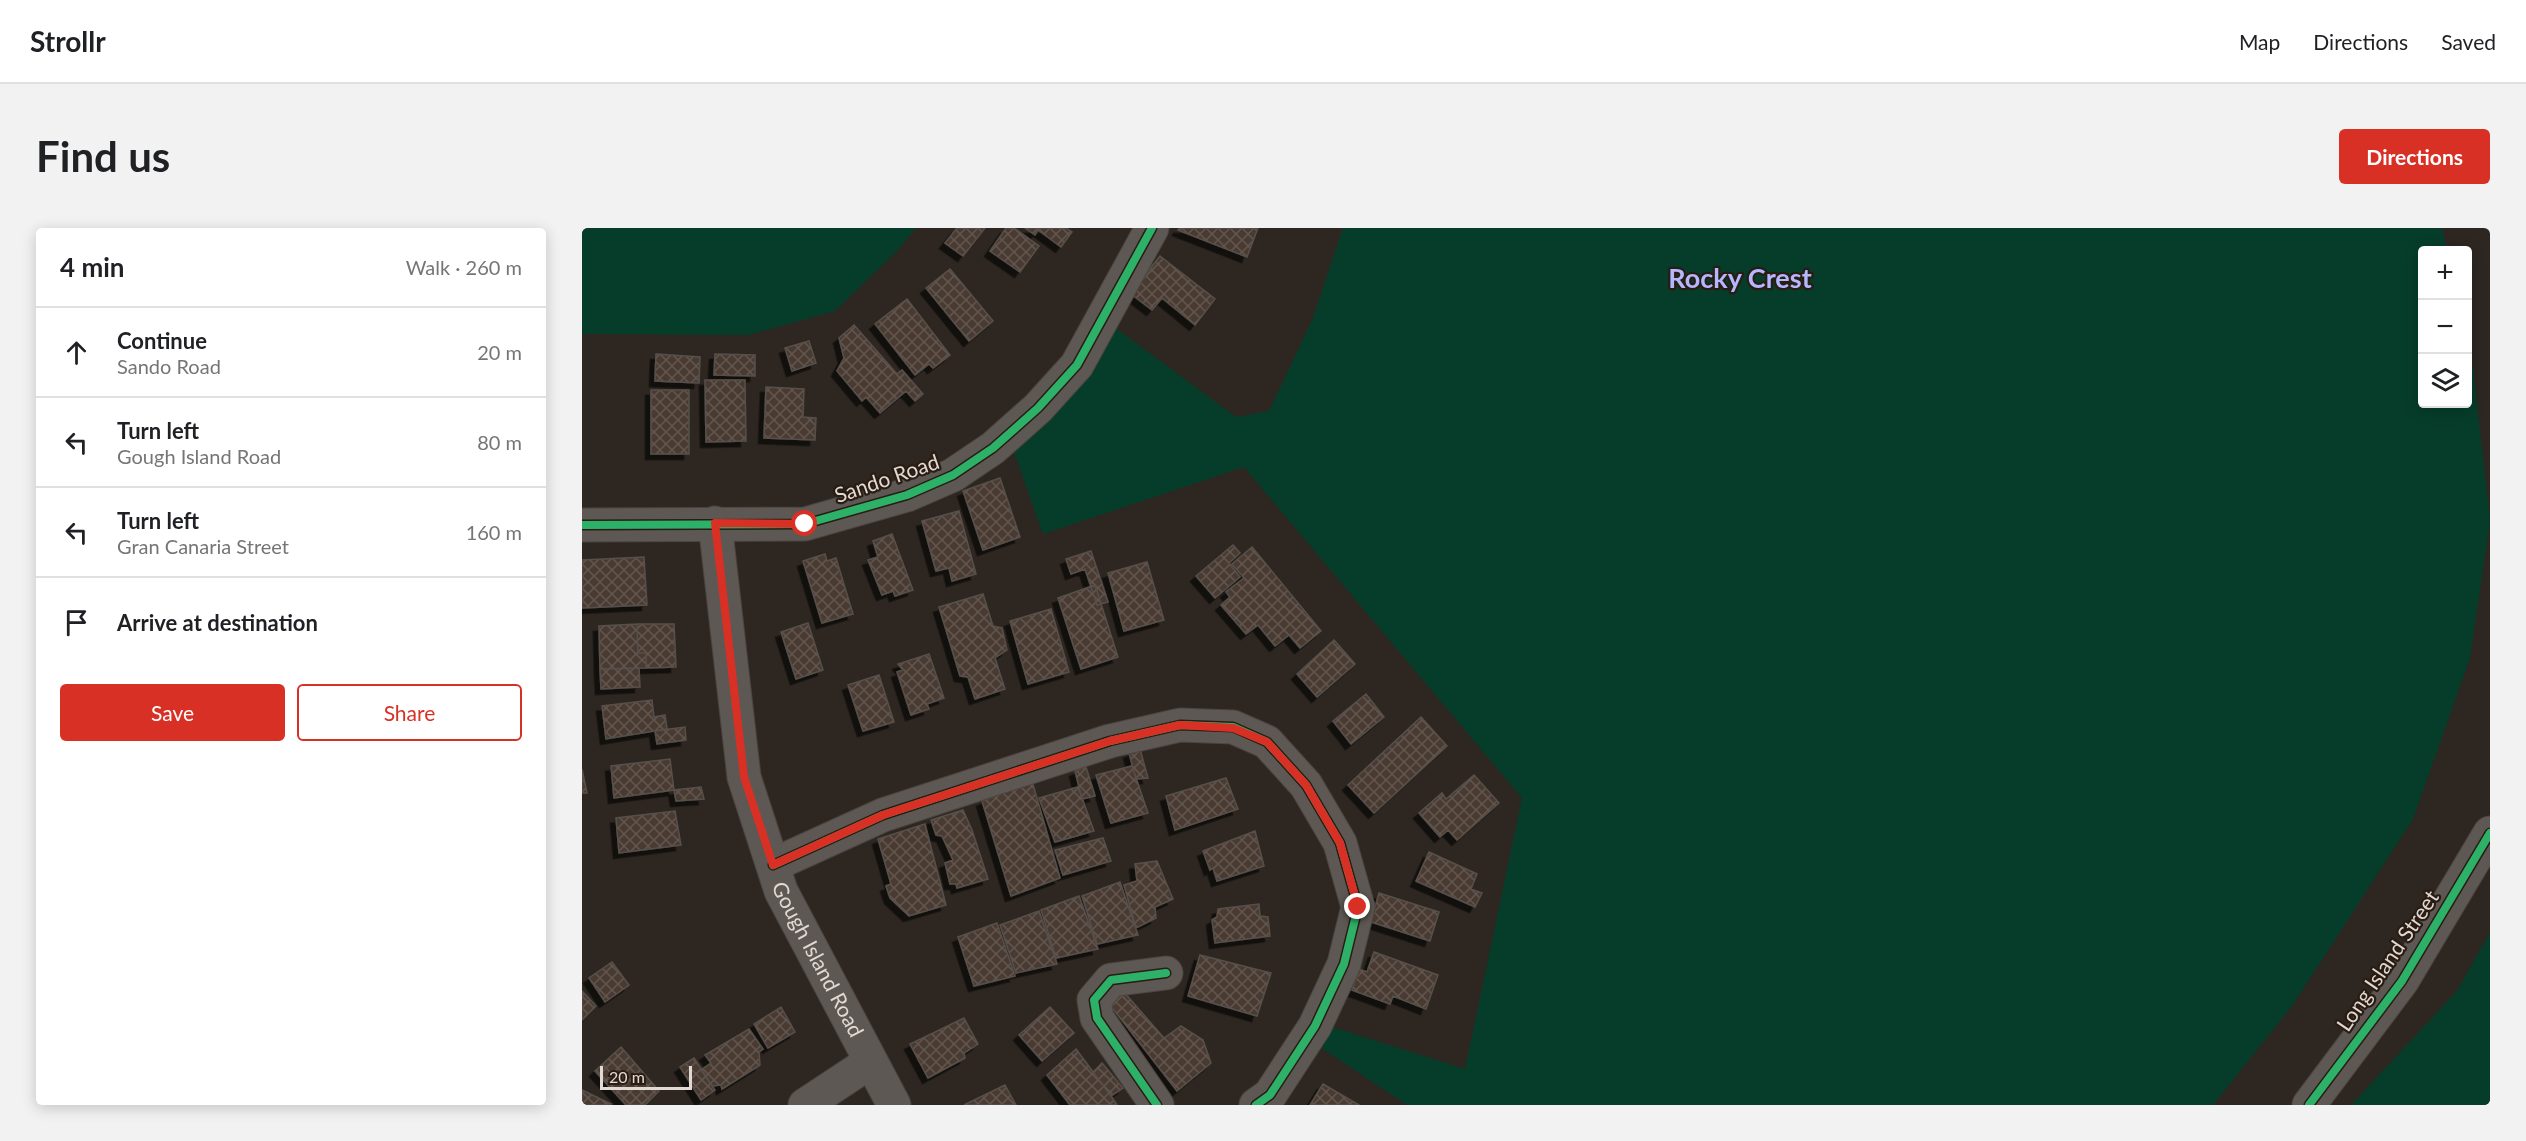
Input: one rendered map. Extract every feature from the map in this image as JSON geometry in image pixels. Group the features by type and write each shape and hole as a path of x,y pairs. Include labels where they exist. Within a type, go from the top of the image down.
{"street":[{"name":"Sando Road","path":"582,525 805,524 907,495 953,475 993,448 1038,408 1077,365 1152,228"},
{"name":"Gough Island Road","path":"715,523 744,777 781,891 894,1105"},
{"path":"773,865 883,815 1110,741 1180,725 1233,728 1267,742 1306,785 1340,843 1358,907 1344,964 1314,1026 1269,1102"},
{"name":"Long Island Street","path":"2309,1105 2402,981 2490,833"},
{"path":"1157,1105 1097,1018 1094,1000 1111,980 1166,973"},
{"path":"805,1105 870,1062"}],"green space":[{"path":"582,228 916,228 897,251 835,311 749,335 582,334"},
{"path":"1343,228 2442,228 2446,246 2418,246 2418,408 2472,408 2472,363 2490,521 2470,658 2413,819 2292,1006 2213,1105 1407,1105 1314,1043 1329,1026 1465,1069 1522,798 1244,467 1043,534 1004,424 1102,318 1236,417 1269,411 1313,318"},
{"path":"2490,932 2490,1105 2351,1105 2457,991"}],"building":[{"path":"957,228 985,228 963,256 945,243"},
{"path":"1006,228 1014,228 1039,246 1020,272 990,251"},
{"path":"1025,228 1066,228 1072,232 1061,247 1038,230 1035,235"},
{"path":"1179,228 1258,228 1247,257 1178,230"},
{"path":"1160,256 1215,299 1195,325 1162,298 1152,310 1122,287 1141,280"},
{"path":"950,269 993,321 969,341 926,288"},
{"path":"907,299 950,355 933,368 929,364 915,375 875,324"},
{"path":"854,325 897,374 902,370 923,394 915,401 906,391 880,413 866,397 862,401 837,371 844,358 839,338"},
{"path":"809,341 816,363 792,371 785,348"},
{"path":"656,354 700,357 699,383 655,381"},
{"path":"715,354 755,355 755,376 714,375"},
{"path":"705,380 745,380 746,441 706,442"},
{"path":"766,387 804,389 803,417 816,418 815,440 764,438"},
{"path":"651,390 689,390 689,454 651,454"},
{"path":"1000,478 1020,537 983,550 963,491"},
{"path":"959,511 976,574 952,581 949,568 936,571 922,521"},
{"path":"892,534 913,590 895,596 893,591 882,595 868,560 878,557 873,541"},
{"path":"1233,545 1240,553 1229,563 1240,577 1215,598 1196,576"},
{"path":"1252,547 1321,631 1300,648 1289,635 1275,646 1258,625 1246,634 1221,605 1230,597 1226,592 1244,578 1232,564"},
{"path":"1091,551 1108,602 1097,605 1085,569 1071,574 1066,559"},
{"path":"825,554 827,561 836,558 853,614 822,623 803,561"},
{"path":"644,557 647,605 582,608 582,560"},
{"path":"1147,562 1164,620 1124,631 1108,573"},
{"path":"1095,585 1118,657 1081,669 1058,598"},
{"path":"983,594 993,626 1002,628 1007,650 995,658 1005,689 975,699 968,677 960,676 939,607"},
{"path":"1051,609 1069,672 1028,684 1010,621"},
{"path":"808,623 823,670 796,679 781,632"},
{"path":"637,624 674,624 676,667 646,668 646,653 638,653"},
{"path":"637,624 638,653 646,653 646,668 600,669 599,626"},
{"path":"1334,640 1355,664 1317,697 1297,674"},
{"path":"929,654 944,698 927,704 929,709 911,715 897,672 903,670 898,664"},
{"path":"639,668 640,687 601,689 600,669"},
{"path":"879,675 894,722 863,731 848,685"},
{"path":"1366,694 1384,717 1351,744 1333,721"},
{"path":"652,700 654,717 665,715 667,729 606,739 602,706"},
{"path":"1421,717 1447,746 1374,813 1348,785"},
{"path":"685,727 686,740 657,744 655,731"},
{"path":"1140,749 1148,778 1136,779 1129,753"},
{"path":"670,759 674,790 614,798 611,766"},
{"path":"1132,766 1148,813 1111,823 1096,775"},
{"path":"1086,767 1095,796 1082,799 1075,771"},
{"path":"582,769 587,793 582,793"},
{"path":"1474,775 1499,803 1457,840 1448,830 1440,837 1419,813 1442,793 1446,799"},
{"path":"1226,778 1238,809 1175,830 1166,796"},
{"path":"1032,781 1060,878 1011,896 982,801"},
{"path":"701,787 704,799 676,801 674,790"},
{"path":"1078,787 1094,831 1055,842 1039,798"},
{"path":"963,810 988,879 957,888 956,884 950,884 945,863 953,860 942,836 936,835 931,820"},
{"path":"675,811 681,845 619,853 616,818"},
{"path":"925,824 946,905 909,916 890,898 886,886 891,884 878,839"},
{"path":"1255,831 1264,866 1217,881 1213,868 1210,870 1203,851"},
{"path":"1103,838 1111,861 1063,875 1055,850"},
{"path":"1429,852 1477,874 1471,889 1482,893 1475,907 1416,881"},
{"path":"1157,861 1173,899 1155,907 1156,918 1136,928 1124,885 1137,881 1135,864"},
{"path":"1120,882 1138,935 1097,944 1082,896"},
{"path":"1379,893 1439,912 1430,941 1371,922"},
{"path":"1079,896 1098,949 1056,958 1041,910"},
{"path":"1259,904 1260,916 1268,917 1270,936 1215,943 1212,920 1217,917 1218,909"},
{"path":"1039,911 1057,964 1016,973 1000,925"},
{"path":"997,923 1015,976 974,986 958,937"},
{"path":"1374,952 1438,975 1426,1009 1393,996 1390,1004 1352,990 1359,969 1367,972"},
{"path":"1200,955 1271,973 1257,1016 1188,996"},
{"path":"612,962 629,985 605,1002 589,978"},
{"path":"582,991 596,1006 582,1020"},
{"path":"1123,991 1164,1038 1181,1026 1203,1040 1211,1063 1177,1091 1110,1005"},
{"path":"781,1007 795,1032 768,1048 754,1024"},
{"path":"1050,1007 1074,1033 1042,1061 1019,1035"},
{"path":"964,1018 978,1044 964,1053 965,1058 928,1078 910,1044"},
{"path":"749,1029 763,1049 759,1052 760,1065 722,1089 721,1085 712,1086 701,1070 711,1063 705,1055"},
{"path":"621,1047 659,1091 645,1105 626,1105 595,1071"},
{"path":"1076,1049 1117,1105 1070,1105 1047,1075"},
{"path":"694,1058 715,1090 701,1100 680,1067"},
{"path":"1102,1063 1123,1088 1111,1096 1093,1072"},
{"path":"1323,1084 1359,1105 1310,1105"},
{"path":"1005,1085 1016,1105 964,1105"},
{"path":"582,1090 611,1104 582,1105"}],"cycle path":[{"path":"582,525 805,524 907,495 953,475 993,448 1038,408 1077,365 1152,228"},
{"path":"773,865 883,815 1110,741 1180,725 1233,727 1267,742 1306,785 1340,843 1358,907 1344,964 1315,1026 1270,1095 1256,1105"},
{"path":"2309,1105 2402,981 2490,833"},
{"path":"1157,1105 1097,1018 1094,1000 1111,980 1166,973"}],"district":[{"name":"Rocky Crest","path":"1740,279"}],"route":[{"path":"805,524 715,523 744,777 773,865 883,815 1110,741 1180,725 1233,728 1267,742 1306,785 1340,843 1358,907"}]}
